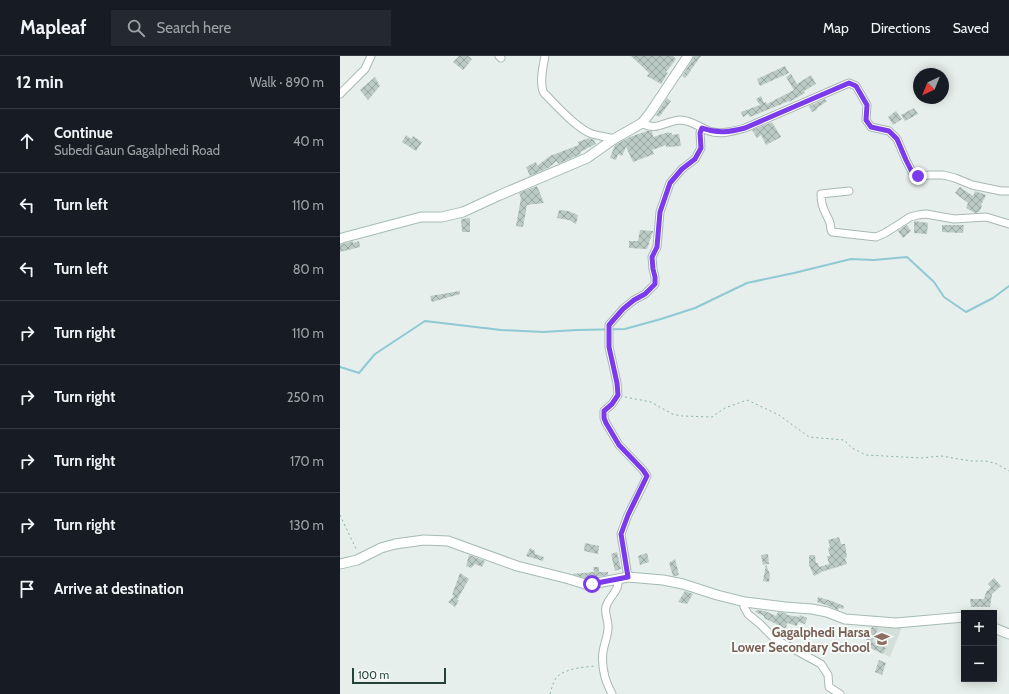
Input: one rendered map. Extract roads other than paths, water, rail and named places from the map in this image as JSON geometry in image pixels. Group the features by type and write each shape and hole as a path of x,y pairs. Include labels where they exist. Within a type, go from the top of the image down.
{"street":[{"path":"340,94 365,69 371,56"},
{"path":"545,56 542,82 542,89 544,93 570,119 585,130 592,134 614,139"},
{"path":"340,239 421,217 442,217 463,212 587,158 614,139 642,123 688,56"},
{"path":"642,123 647,126 658,127 680,120 690,122 702,128 716,132 732,132 745,128 849,83 856,86 867,105 866,120 871,127 889,131 897,139 912,172 918,176 943,176 955,178 972,185 1001,191 1009,191"},
{"path":"612,694 606,682 603,666 603,653 609,626 605,611 609,599 624,578 621,534 628,515 647,476 619,445 604,418 604,411 612,404 618,395 617,383 609,347 609,325 623,309 634,300 645,294 655,284 652,257 657,247 660,212 670,183 682,169 695,159 701,148 700,133 702,128"},
{"path":"849,191 821,194 821,204 830,220 830,229 832,232 876,237 910,217 926,214 954,219 986,217 1009,224"},
{"path":"340,564 357,560 381,548 395,544 424,540 448,541 517,566 585,584 624,578 663,580 683,584 745,602 812,609 827,612 845,619 896,623 961,617"},
{"path":"745,602 744,607 748,614 775,639 821,664 828,675 829,687 840,694"},
{"path":"997,629 1009,634"}],"waterway":[{"path":"340,367 359,373 375,354 425,321 501,330 543,332 625,329 695,308 747,283 851,259 874,260 907,257 934,282 944,297 966,312 993,298 1009,286"}],"place":[{"name":"Gagalphedi Harsa Lower Secondary School","path":"882,639"}]}
